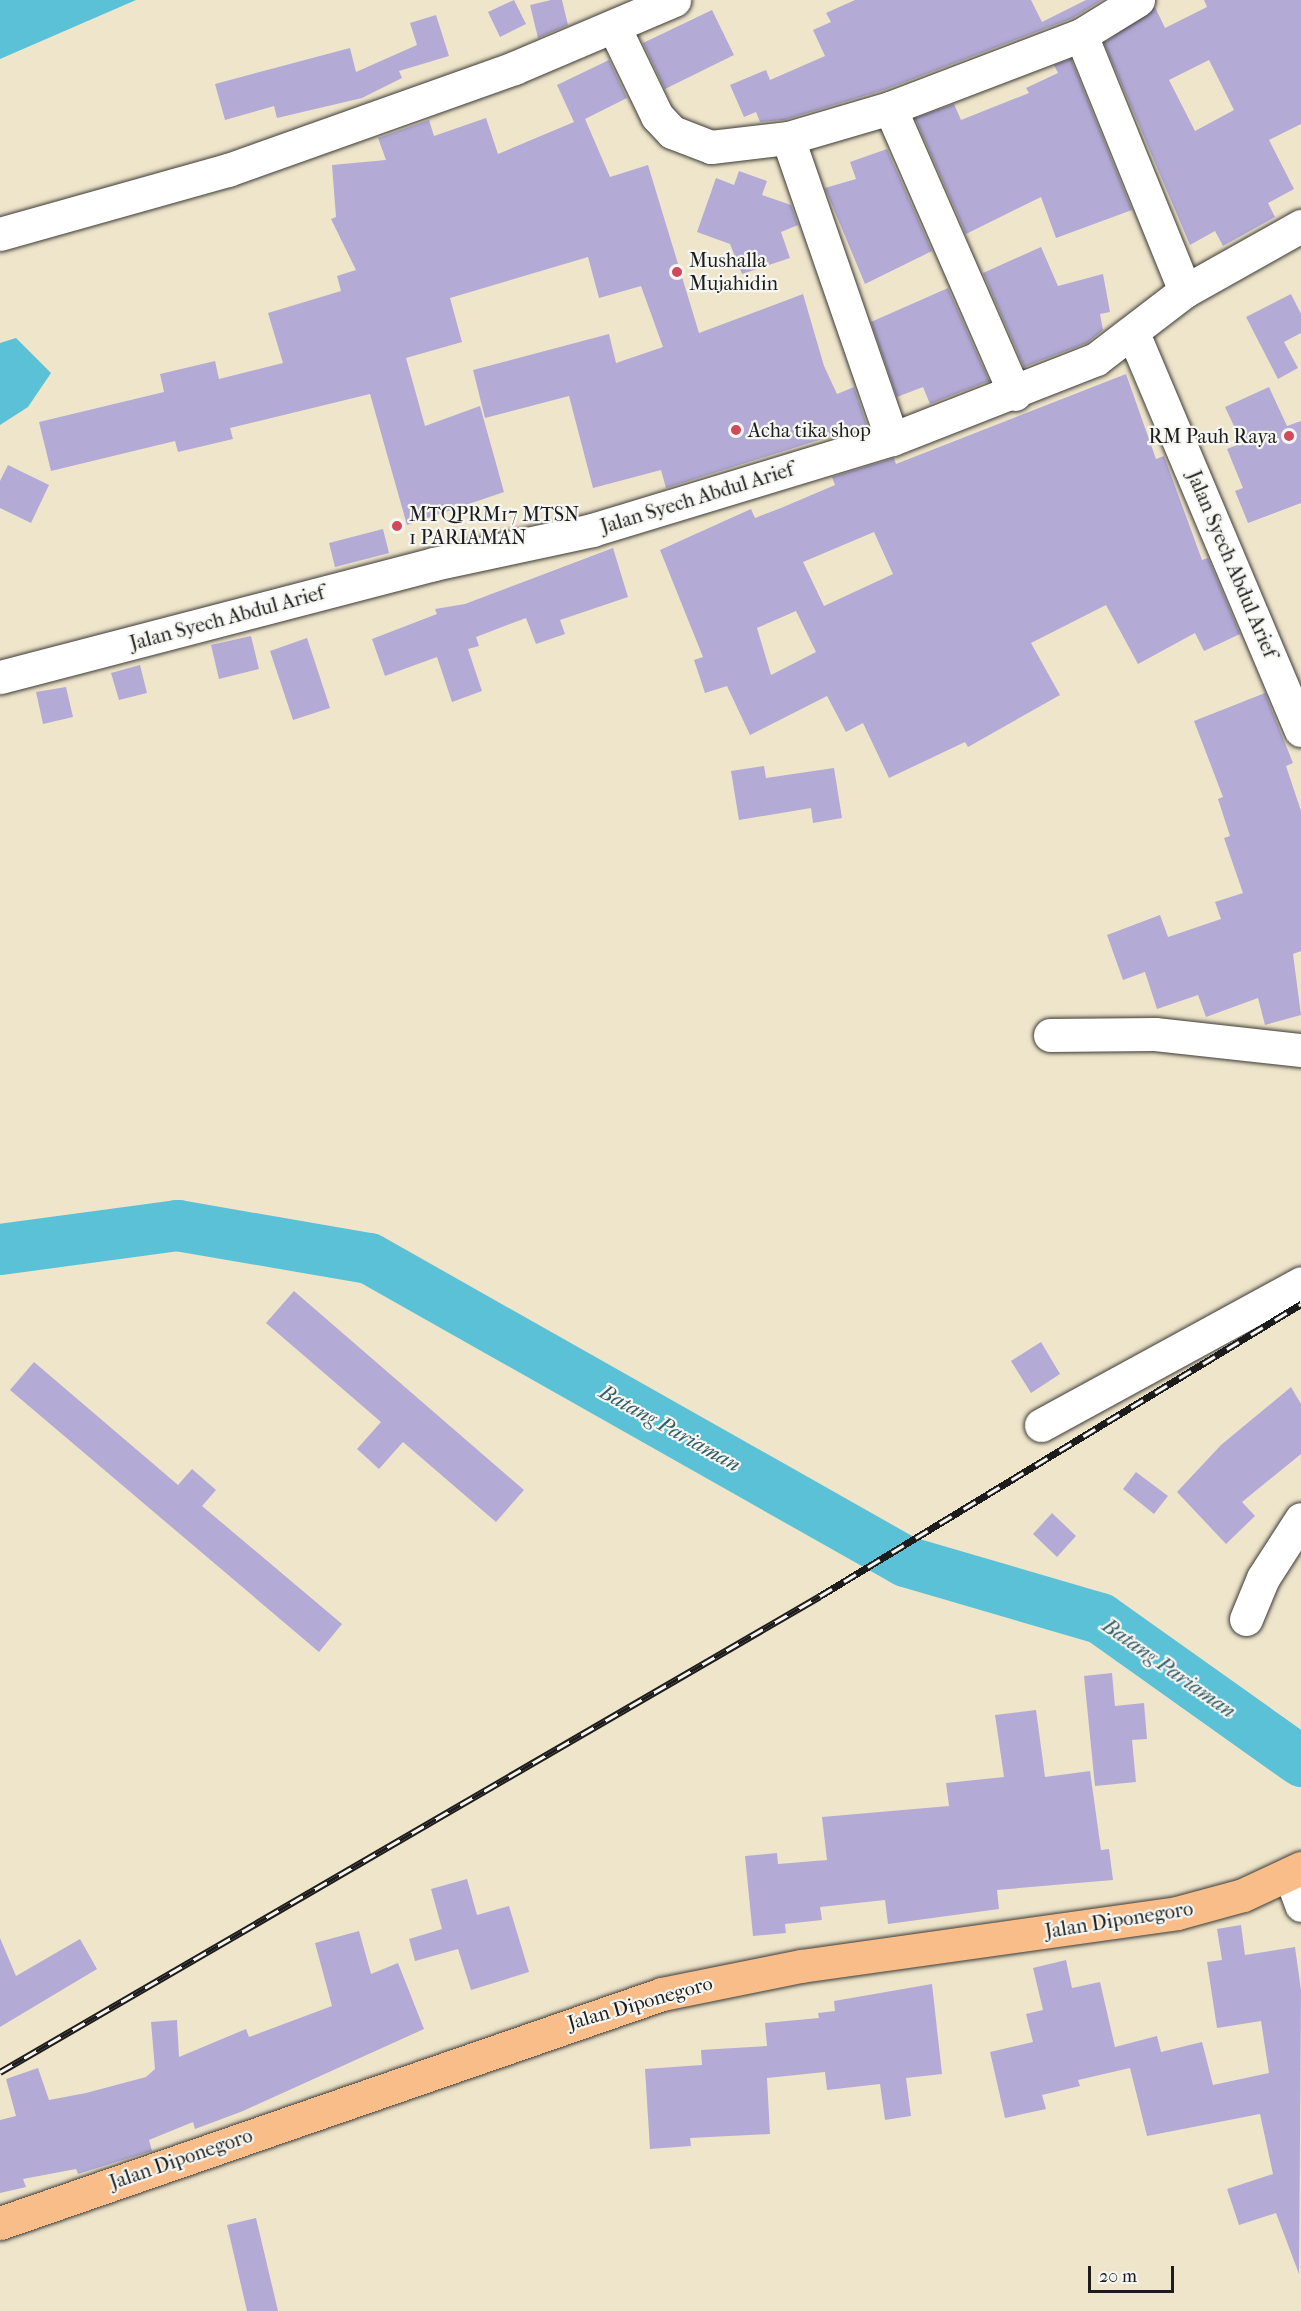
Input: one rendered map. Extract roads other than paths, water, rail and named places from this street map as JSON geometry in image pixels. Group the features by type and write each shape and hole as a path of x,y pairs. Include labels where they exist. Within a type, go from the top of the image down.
{"main road":[{"name":"Jalan Diponegoro","path":"0,2223 662,1994 812,1965 1177,1913 1243,1895 1295,1871"}],"street":[{"path":"0,234 228,170 514,68 674,0"},
{"path":"614,27 657,116 672,132 711,147 788,138 890,108 1081,34 1138,0"},
{"path":"1081,34 1185,291"},
{"path":"890,108 1015,394"},
{"path":"788,138 892,439"},
{"name":"Jalan Syech Abdul Arief","path":"0,677 434,564 592,530 892,439 1015,394 1096,359 1133,333 1185,291 1301,226"},
{"name":"Jalan Syech Abdul Arief","path":"1133,333 1301,730"},
{"path":"1050,1035 1155,1034 1301,1050"},
{"path":"1041,1425 1301,1283"},
{"path":"1246,1619 1271,1563 1301,1519"},
{"path":"1295,1871 1301,1905"}],"water":[{"path":"0,0 136,0 0,59"},
{"path":"16,338 51,373 28,407 0,425 0,343"}],"waterway":[{"name":"Batang Pariaman","path":"0,1249 177,1225 369,1258 905,1561 1100,1618 1301,1761"}],"railway":[{"path":"0,2072 820,1596 1301,1304"}],"place":[{"name":"Mushalla Mujahidin","path":"677,272"},
{"name":"Acha tika shop","path":"736,430"},
{"name":"RM Pauh Raya","path":"1289,436"},
{"name":"MTQPRM17 MTSN 1 PARIAMAN","path":"397,526"}]}
